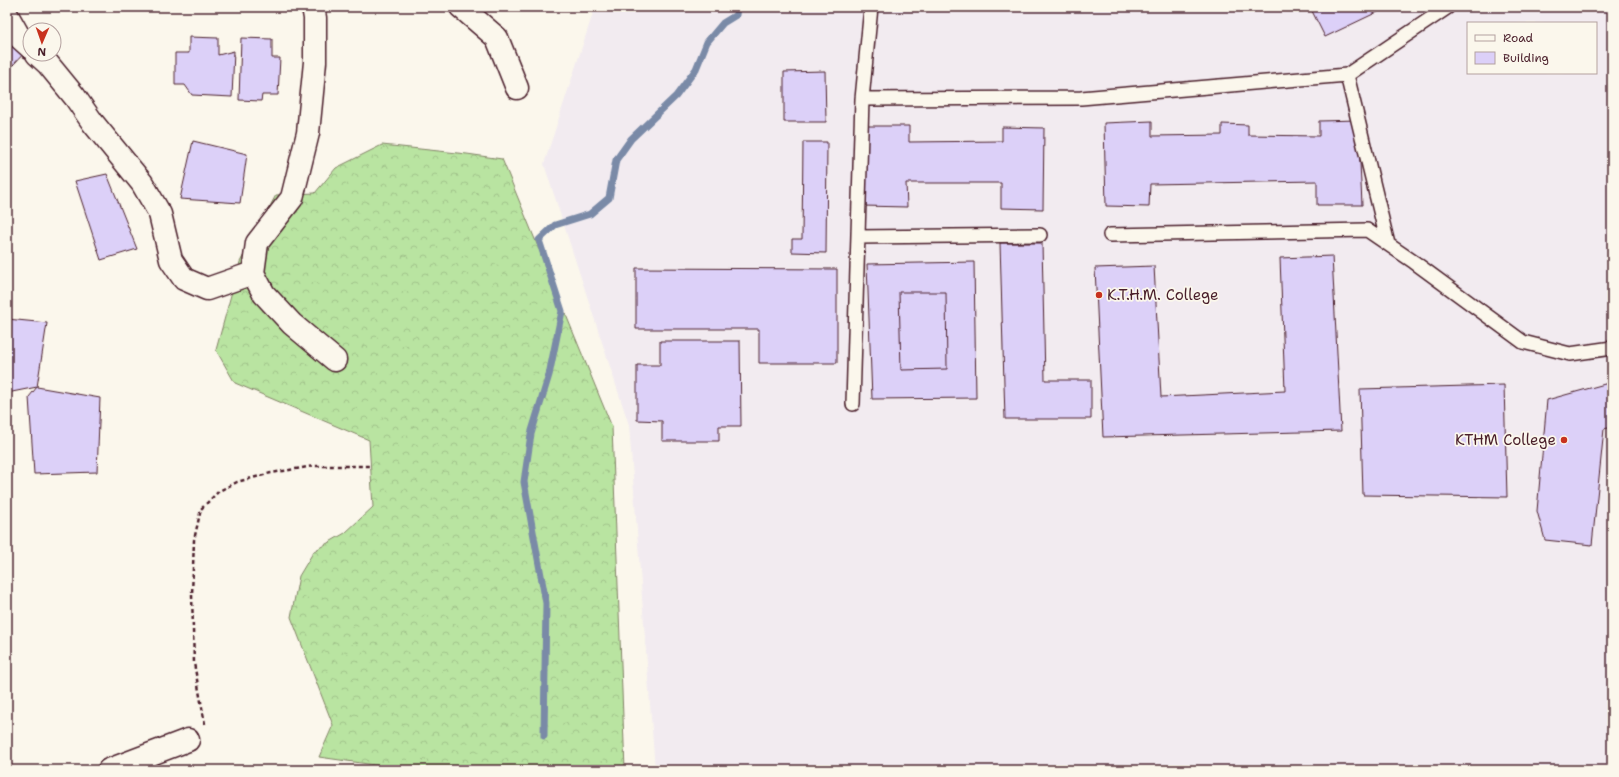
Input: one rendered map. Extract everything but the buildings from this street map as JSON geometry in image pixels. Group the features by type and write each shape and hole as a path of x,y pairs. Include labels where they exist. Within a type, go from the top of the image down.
{"street":[{"path":"313,7 315,18 315,62 308,133 292,198 257,243 253,273 264,294 292,324 335,360"},
{"path":"461,7 497,38 517,88"},
{"path":"7,14 22,40"},
{"path":"46,62 75,96 93,123 142,183 160,214 171,260 184,279 206,288 253,273"},
{"path":"109,770 188,740"}],"lane":[{"path":"853,404 862,99 871,7"},
{"path":"862,99 1081,98 1347,75 1448,7"},
{"path":"1347,75 1388,244"},
{"path":"1110,235 1367,230 1523,342 1570,354 1612,348"},
{"path":"858,237 1040,235"}],"path":[{"path":"188,740 206,726 194,663 192,595 194,540 201,509 219,491 237,482 271,473 314,466 370,466"}],"shaded area":[{"name":"K.T.H.M. College","path":"595,7 1612,7 1612,770 655,770 629,425 544,164"}],"green space":[{"path":"382,145 502,159 612,427 625,770 410,770 319,757 333,725 291,617 299,576 314,551 345,533 373,507 369,440 235,383 216,350 240,262 276,195 315,193 336,168"}],"waterway":[{"path":"544,736 546,603 524,482 531,434 549,375 562,311 539,240 555,225 590,214 609,198 616,160 631,139 676,96 696,69 707,42 723,23 736,15 737,7"}],"place":[{"name":"K.T.H.M. College","path":"1099,295"},
{"name":"KTHM College","path":"1564,440"}]}
